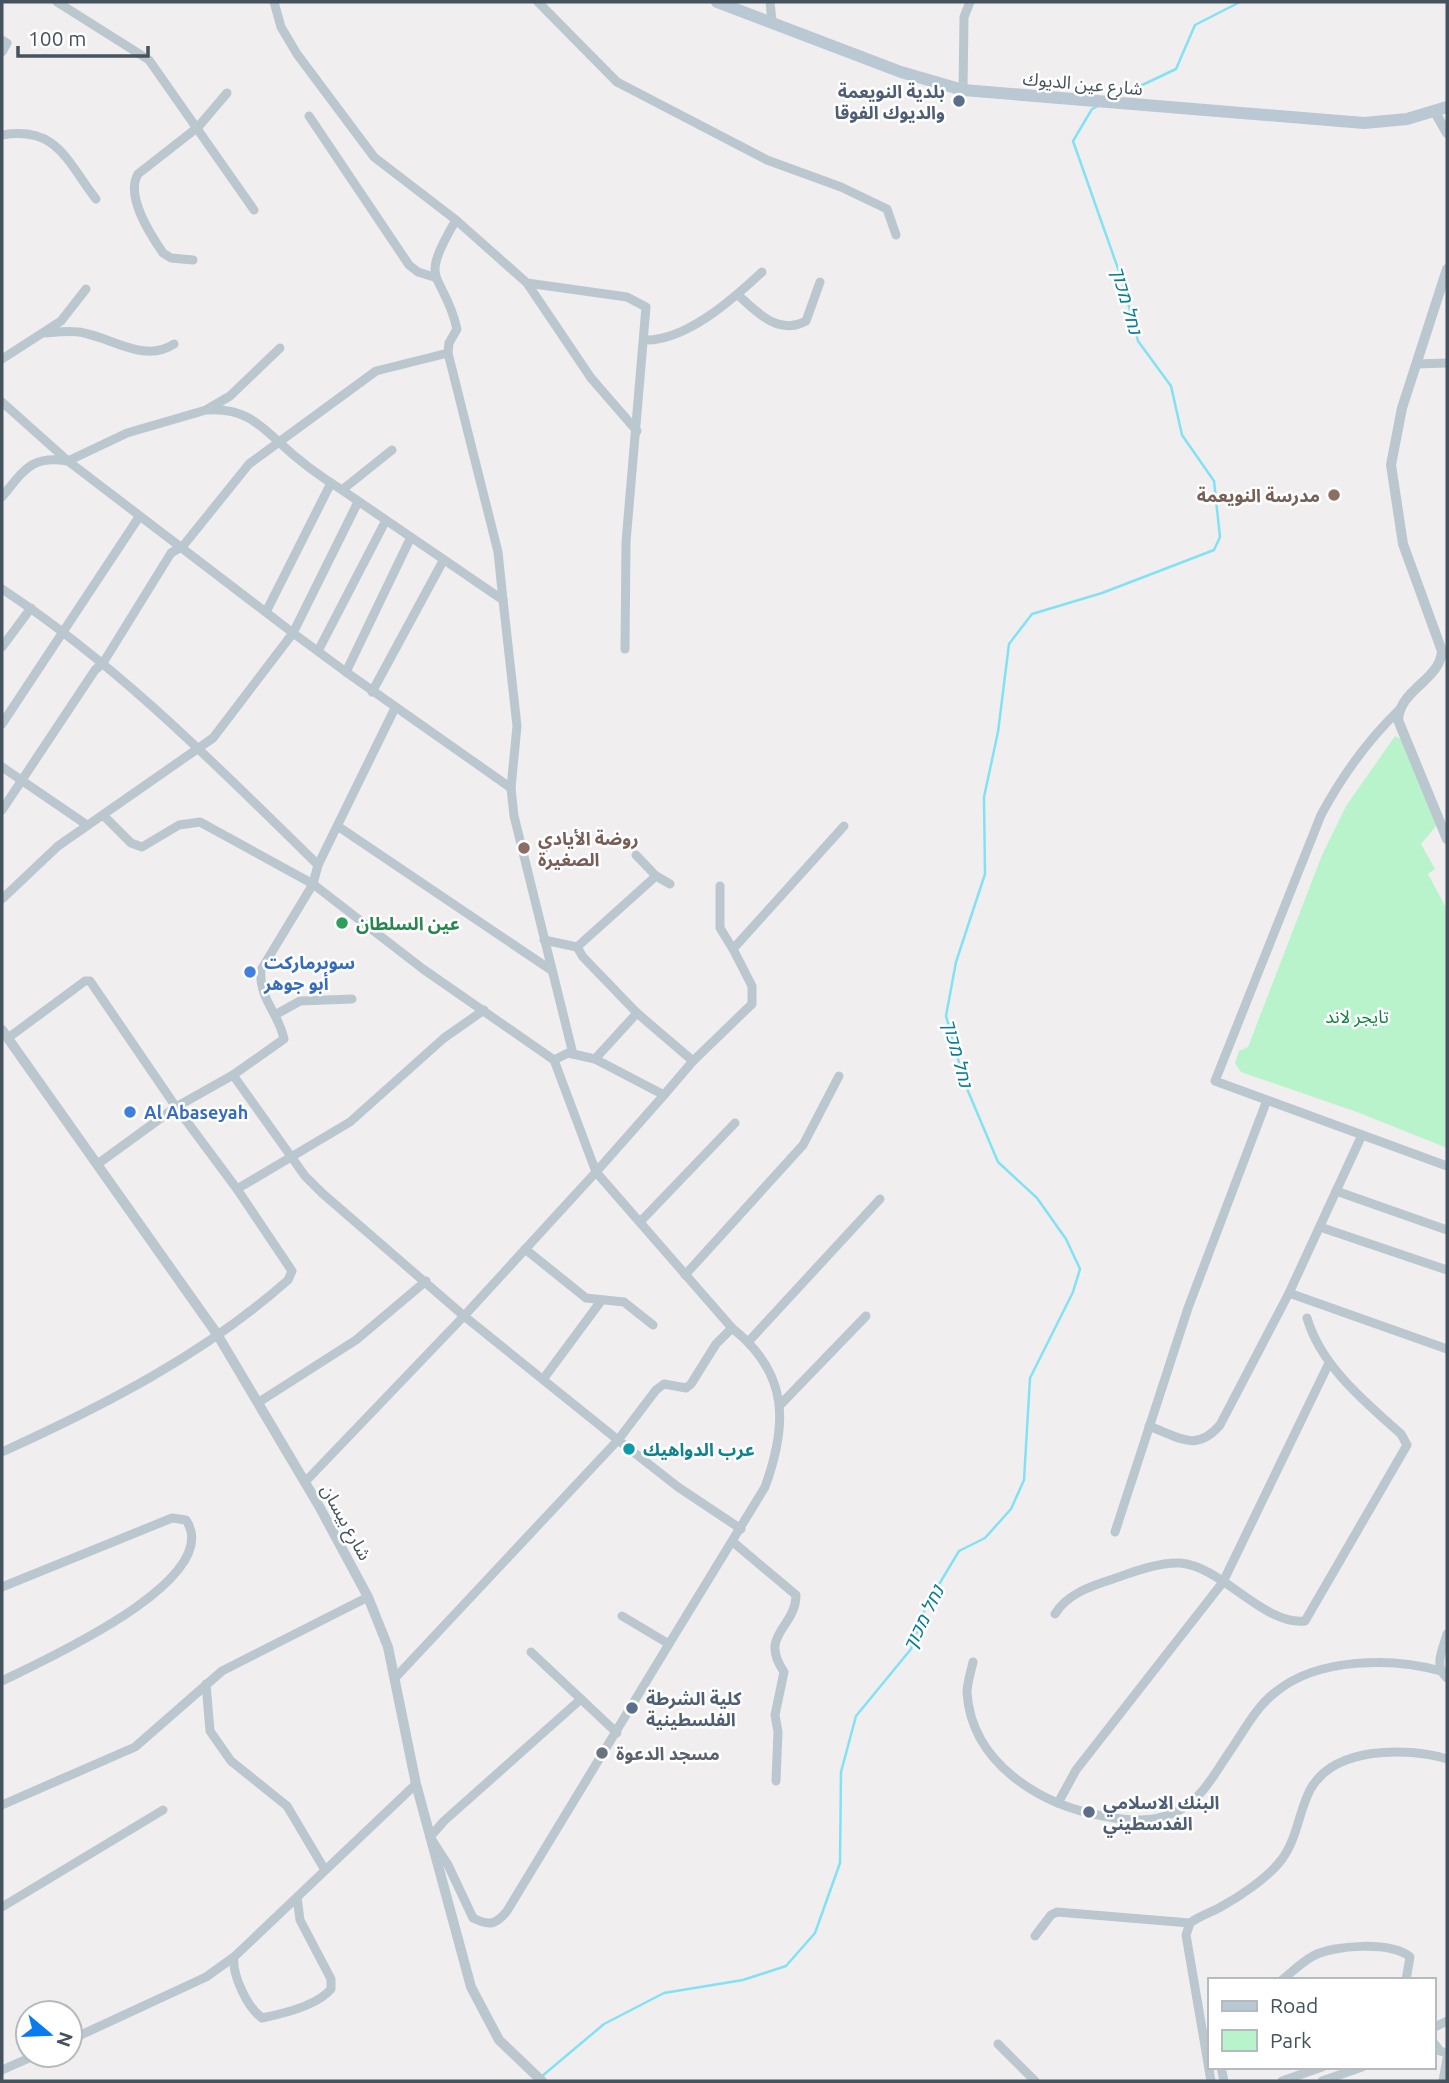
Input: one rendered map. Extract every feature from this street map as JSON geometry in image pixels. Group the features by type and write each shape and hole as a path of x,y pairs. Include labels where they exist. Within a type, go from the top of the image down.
{"main road":[{"name":"شارع عين الديوك","path":"717,2 911,75 963,90 1383,124 1441,109"}],"street":[{"path":"57,2 149,60 254,210"},
{"path":"274,2 281,27 297,54 374,157 456,220 527,283 591,378 637,431"},
{"path":"538,2 617,82 767,160 841,187 887,209 897,235"},
{"path":"770,2 772,21"},
{"path":"963,90 964,17 970,2"},
{"path":"2,40 7,43 2,52"},
{"path":"193,260 171,258 163,253 135,197 133,185 138,174 198,127 227,93"},
{"name":"شارع عين الديوك","path":"1441,109 1447,133"},
{"path":"309,117 409,265 427,277 434,277"},
{"path":"2,135 32,132 51,141 96,199"},
{"path":"456,220 437,254 434,277 457,329 449,343 448,354 498,552 517,726 510,788 520,846 573,1054"},
{"path":"1447,269 1395,435 1392,480 1404,544 1445,648 1439,663 1379,729 1339,781 1321,815 1215,1081 1447,1166"},
{"path":"645,340 655,340 689,327 738,295 762,272"},
{"path":"738,295 769,320 794,326 806,321 820,282"},
{"path":"527,283 639,302 646,307 626,542 625,649"},
{"path":"2,359 61,321 86,289"},
{"path":"46,333 81,332 140,351 155,353 174,344"},
{"path":"206,411 230,396 280,348"},
{"path":"2,810 95,670 103,663 171,553 183,546 249,464 376,371 448,354"},
{"path":"1416,364 1447,363"},
{"path":"2,402 68,461 139,517 183,546 372,692 510,788"},
{"path":"2,497 35,462 49,458 68,461 127,433 206,411 225,409 260,422 280,443 331,483 503,600"},
{"path":"342,490 392,450"},
{"path":"266,612 331,483"},
{"path":"2,899 58,846 198,748 226,723 293,633 358,502"},
{"path":"2,724 139,517"},
{"path":"318,651 386,522"},
{"path":"346,671 410,539"},
{"path":"372,692 443,561"},
{"path":"2,589 103,663 198,748 317,865"},
{"path":"2,647 31,608"},
{"path":"99,1163 176,1107 233,1075 284,1038 260,984 261,970 313,884 317,865 339,827 395,708"},
{"path":"1399,710 1404,737 1447,839"},
{"path":"2,766 21,782 87,825"},
{"path":"104,816 131,844 142,847 179,825 200,822 313,884 424,969 554,1060 596,1172 732,1328 749,1341 771,1375 781,1404 773,1464 765,1488 499,1921 489,1925 472,1918 430,1837 444,1821 581,1699"},
{"path":"733,949 844,826"},
{"path":"339,827 551,970"},
{"path":"636,855 656,876 670,884"},
{"path":"578,947 656,876"},
{"path":"305,1482 464,1316 693,1061 751,1003 752,986 720,928 720,886"},
{"path":"544,940 578,947"},
{"path":"578,947 583,957 637,1013 693,1061"},
{"path":"2,1452 120,1396 217,1334 281,1287 292,1275 237,1189 176,1107 90,981 85,981 5,1034"},
{"path":"275,1015 300,1001 352,999"},
{"path":"237,1189 350,1122 444,1038 484,1010"},
{"path":"595,1059 637,1013"},
{"name":"شارع بيسان","path":"5,1034 99,1163 217,1334 305,1482 368,1597 382,1627 416,1784 476,1997 499,2040 538,2078"},
{"path":"554,1060 568,1053 595,1059 664,1095"},
{"path":"233,1075 305,1176 335,1207 426,1281 464,1316 618,1440 678,1487 741,1529"},
{"path":"685,1275 803,1145 839,1076"},
{"path":"1115,1532 1188,1308 1267,1100"},
{"path":"640,1222 735,1124"},
{"path":"1149,1426 1195,1442 1209,1438 1233,1404 1289,1293 1362,1135"},
{"path":"1336,1191 1447,1230"},
{"path":"749,1341 880,1199"},
{"path":"1320,1227 1447,1270"},
{"path":"525,1249 586,1298 624,1302 653,1325"},
{"path":"259,1402 356,1340 426,1281"},
{"path":"1289,1293 1447,1349"},
{"path":"544,1378 601,1301"},
{"path":"781,1404 866,1317"},
{"path":"1055,1614 1063,1602 1088,1588 1135,1572 1171,1564 1191,1566 1223,1581 1272,1612 1305,1621 1407,1446 1401,1434 1329,1363 1310,1331 1307,1318"},
{"path":"395,1678 618,1440 656,1390 664,1384 686,1388 691,1384 716,1344 732,1328"},
{"path":"1058,1803 1076,1770 1223,1581 1329,1363"},
{"path":"2,1587 172,1518 186,1520 193,1535 193,1544 184,1560 134,1609 101,1632 2,1681"},
{"path":"733,1542 796,1595 795,1604 774,1645 777,1662 784,1672 775,1715 778,1732 776,1781"},
{"path":"2,1805 135,1747 222,1671 368,1597"},
{"path":"622,1616 668,1644"},
{"path":"1444,1675 1439,1662 1447,1634"},
{"path":"531,1651 617,1732"},
{"path":"973,1662 967,1692 975,1724 993,1756 1015,1779 1058,1803 1114,1818 1145,1821 1165,1817 1185,1807 1197,1797 1261,1707 1295,1678 1311,1672 1362,1665 1419,1665 1444,1675"},
{"path":"206,1684 209,1731 231,1761 287,1806 325,1870"},
{"path":"1035,1936 1051,1915 1058,1912 1190,1923 1231,1900 1283,1859 1310,1791 1318,1778 1336,1764 1353,1757 1382,1754 1430,1755 1447,1759"},
{"path":"84,2033 205,1977 234,1957 416,1784"},
{"path":"2,1907 163,1810"},
{"path":"234,1957 233,1965 241,1986 253,2010 262,2018 326,1996 331,1989 331,1979 300,1920 297,1897"},
{"path":"1190,1923 1186,1935 1208,2063"},
{"path":"1285,1978 1315,1954 1374,1947 1396,1950 1409,1957 1406,1978"},
{"path":"998,2044 1035,2081"},
{"path":"1443,2081 1447,2055"},
{"path":"1282,2081 1316,2069"},
{"path":"1322,2081 1357,2069"}],"green space":[{"name":"تايجر لاند","path":"1395,736 1401,739 1437,825 1421,844 1435,869 1428,874 1447,909 1447,1148 1357,1112 1241,1072 1235,1063 1239,1051 1248,1047 1322,855 1346,806"}],"waterway":[{"name":"נחל מכוך","path":"1117,97 1176,69 1195,25 1240,2"},
{"name":"נחל מכוך","path":"541,2077 604,2024 664,1993 743,1980 786,1966 815,1933 840,1863 841,1772 856,1716 911,1649 926,1606 959,1551 985,1538 1011,1509 1024,1480 1030,1378 1073,1292 1080,1269 1066,1239 1037,1198 998,1162 965,1084 946,1016 956,962 985,874 984,797 998,732 1009,644 1032,614 1102,593 1214,550 1220,537 1214,481 1182,435 1171,386 1138,341 1122,280 1073,141 1092,109 1098,106"}],"place":[{"name":"بلدية النويعمة والديوك الفوقا","path":"959,101"},
{"name":"مدرسة النويعمة","path":"1334,495"},
{"name":"روضة الأيادي الصغيرة","path":"524,848"},
{"name":"عين السلطان","path":"342,923"},
{"name":"سوبرماركت أبو جوهر","path":"250,972"},
{"name":"Al Abaseyah","path":"130,1112"},
{"name":"عرب الدواهيك","path":"629,1449"},
{"name":"كلية الشرطة الفلسطينية","path":"632,1708"},
{"name":"مسجد الدعوة","path":"602,1753"},
{"name":"البنك الاسلامي الفدسطيني","path":"1089,1812"}]}
